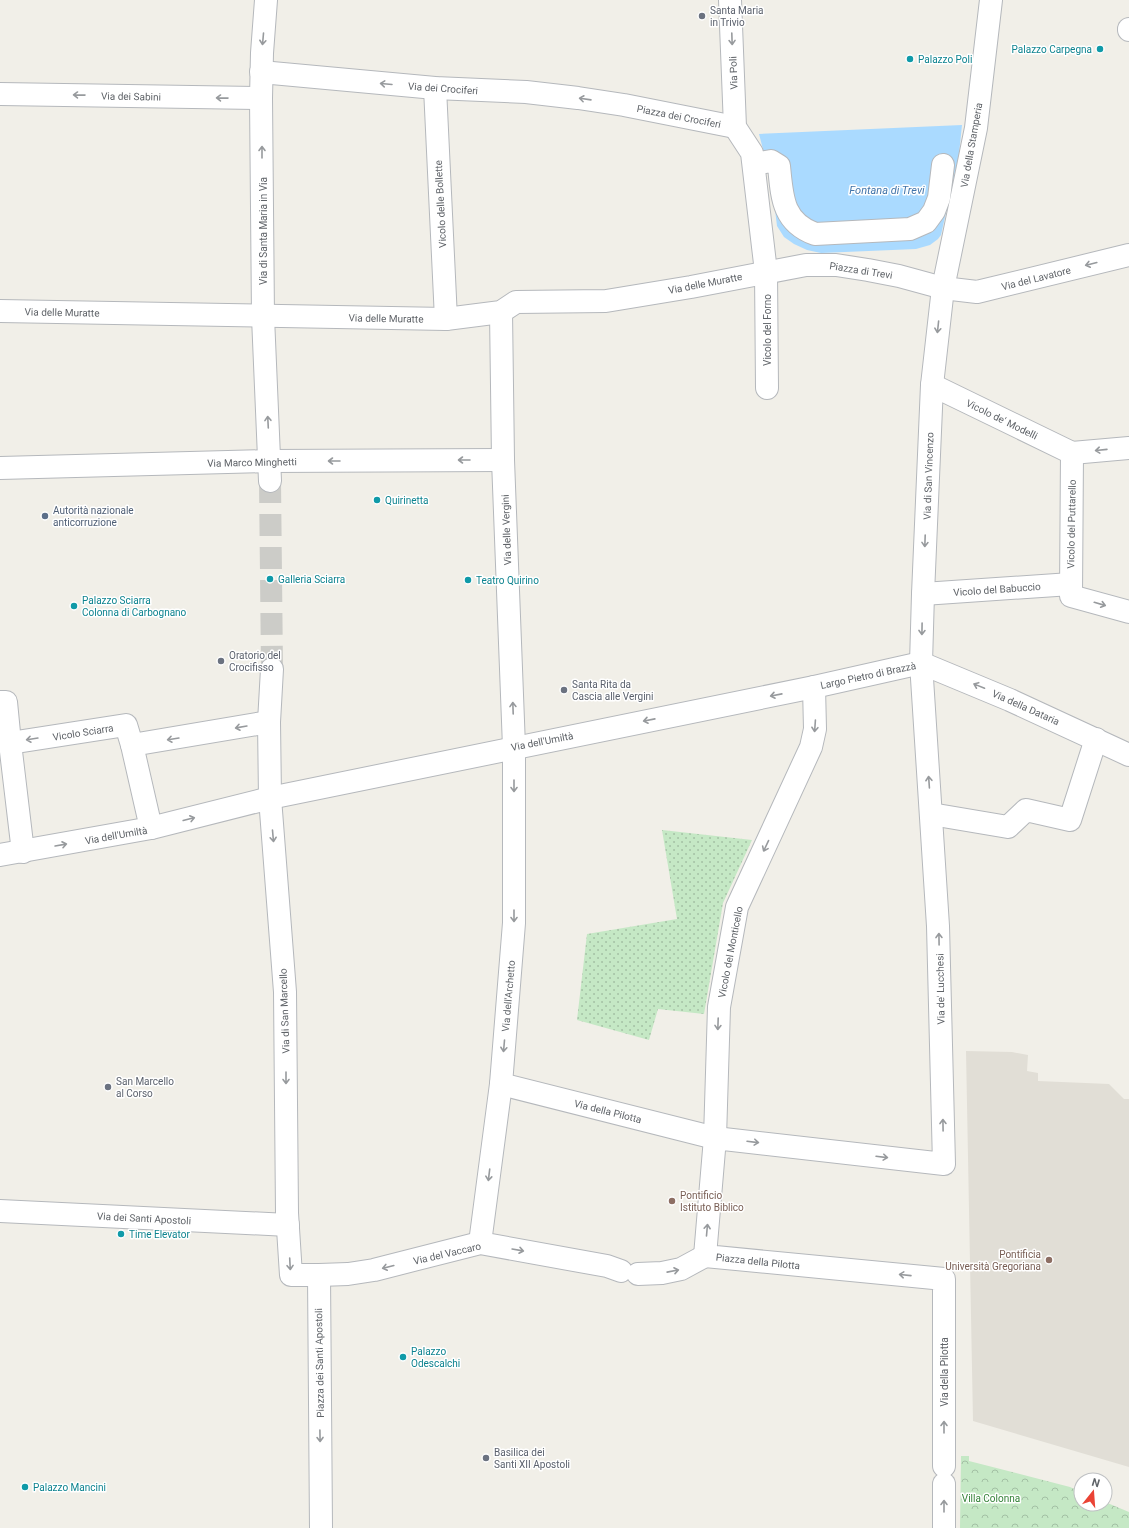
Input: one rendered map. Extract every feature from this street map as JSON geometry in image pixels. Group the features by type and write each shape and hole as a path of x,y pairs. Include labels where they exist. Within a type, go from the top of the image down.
{"street":[{"name":"Via di Santa Maria in Via","path":"266,0 261,72 263,317 270,471"},
{"name":"Via Poli","path":"730,0 740,135"},
{"name":"Via della Stamperia","path":"943,288 976,128 991,0"},
{"name":"Via dei Crociferi","path":"261,72 434,88 526,92 624,105"},
{"name":"Vicolo delle Bollette","path":"434,88 446,319"},
{"name":"Via dei Sabini","path":"0,94 262,98"},
{"name":"Piazza dei Crociferi","path":"624,105 740,135"},
{"path":"740,135 752,153 766,272"},
{"path":"754,164 771,162 779,166 785,207 800,226 806,231 815,234 910,229 926,222 934,211 939,198 944,165"},
{"name":"Piazza di Trevi","path":"778,213 787,230 801,242 810,245 912,242 921,239 928,234 935,225 943,206"},
{"name":"Via del Lavatore","path":"943,288 977,292 1129,255"},
{"name":"Piazza di Trevi","path":"766,272 806,265 836,265 899,276 943,288"},
{"name":"Via delle Muratte","path":"0,311 263,317 446,319 501,323 516,302 606,301 691,287 766,272"},
{"name":"Vicolo del Forno","path":"766,272 767,388"},
{"name":"Via di San Vincenzo","path":"922,663 923,594 932,385 943,288"},
{"name":"Via delle Vergini","path":"501,323 514,747"},
{"name":"Vicolo de' Modelli","path":"932,385 1072,453"},
{"path":"1072,453 1129,448"},
{"name":"Vicolo del Puttarello","path":"1071,590 1072,453"},
{"name":"Via Marco Minghetti","path":"0,468 270,471 504,460"},
{"name":"Vicolo del Babuccio","path":"923,594 1071,590 1129,612"},
{"name":"Largo Pietro di Brazzà","path":"814,687 922,663"},
{"name":"Via della Dataria","path":"922,663 1010,700 1129,755"},
{"name":"Via de' Lucchesi","path":"715,1138 944,1164 938,926 922,663"},
{"name":"Via di San Marcello","path":"272,670 269,722 270,798 285,992 288,1225"},
{"name":"Via dell'Umiltà","path":"0,855 151,828 270,798 814,687"},
{"name":"Vicolo del Monticello","path":"715,1138 719,1007 737,907 811,747 815,729 814,687"},
{"path":"0,702 6,702 23,852"},
{"path":"151,828 132,746 269,722"},
{"name":"Vicolo Sciarra","path":"10,742 126,725 132,746"},
{"path":"931,814 1008,827 1026,810 1070,820 1096,739"},
{"name":"Via dell'Archetto","path":"480,1243 501,1084 514,923 514,747"},
{"name":"Via della Pilotta","path":"501,1084 715,1138"},
{"name":"Piazza della Pilotta","path":"715,1138 705,1256 944,1279"},
{"name":"Via dei Santi Apostoli","path":"0,1211 288,1225"},
{"path":"288,1225 291,1275 318,1275"},
{"name":"Via del Vaccaro","path":"318,1275 348,1274 374,1270 480,1243 607,1266 630,1273 662,1273 681,1269 705,1256"},
{"name":"Piazza dei Santi Apostoli","path":"318,1275 321,1528"},
{"name":"Via della Pilotta","path":"944,1279 944,1528"}],"shaded area":[{"name":"Pontificia Università Gregoriana","path":"966,1051 1012,1052 1028,1055 1027,1071 1038,1073 1038,1081 1109,1084 1124,1099 1129,1099 1129,1467 973,1421"}],"green space":[{"path":"662,830 752,840 723,903 704,1014 658,1009 649,1040 577,1020 587,934 677,919"},
{"name":"Villa Colonna","path":"961,1456 969,1456 969,1461 1073,1488 1073,1512 1113,1512 1113,1505 1129,1512 1129,1528 960,1528"}],"water":[{"name":"Fontana di Trevi","path":"962,125 959,154 941,235 930,245 916,249 821,253 807,250 794,244 784,237 777,226 770,168 759,134"}],"tunnel":[{"path":"270,481 272,669"}],"place":[{"name":"Santa Maria in Trivio","path":"702,16"},
{"name":"Palazzo Carpegna","path":"1100,49"},
{"name":"Palazzo Poli","path":"910,59"},
{"name":"Quirinetta","path":"377,500"},
{"name":"Autorità nazionale anticorruzione","path":"45,516"},
{"name":"Galleria Sciarra","path":"270,579"},
{"name":"Teatro Quirino","path":"468,580"},
{"name":"Palazzo Sciarra Colonna di Carbognano","path":"74,606"},
{"name":"Oratorio del Crocifisso","path":"221,661"},
{"name":"Santa Rita da Cascia alle Vergini","path":"564,690"},
{"name":"San Marcello al Corso","path":"108,1087"},
{"name":"Pontificio Istituto Biblico","path":"672,1201"},
{"name":"Time Elevator","path":"121,1234"},
{"name":"Pontificia Università Gregoriana","path":"1049,1260"},
{"name":"Palazzo Odescalchi","path":"403,1357"},
{"name":"Basilica dei Santi XII Apostoli","path":"486,1458"},
{"name":"Palazzo Mancini","path":"25,1487"}]}
